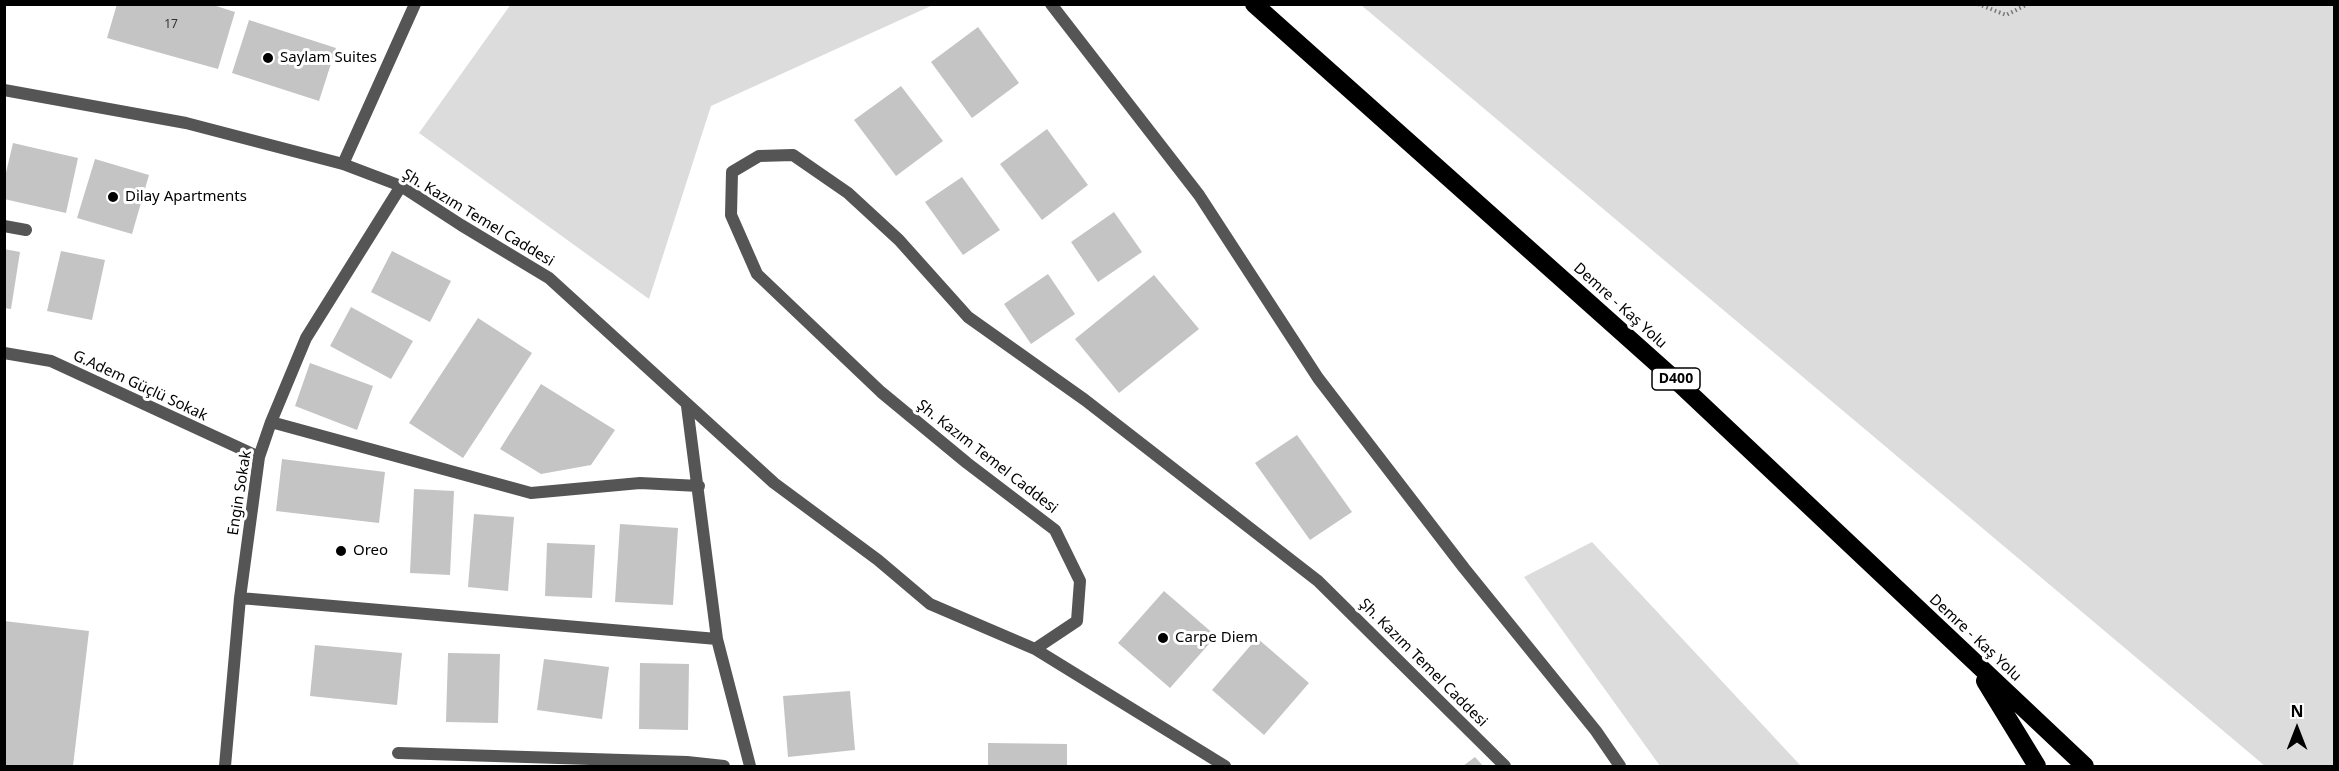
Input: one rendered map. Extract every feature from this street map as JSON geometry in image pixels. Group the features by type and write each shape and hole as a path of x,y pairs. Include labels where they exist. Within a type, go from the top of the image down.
{"highway":[{"name":"Demre - Kaş Yolu","path":"1254,4 1681,384 2085,766"},
{"path":"1971,659 2037,766"}],"street":[{"path":"343,164 415,4"},
{"path":"1051,4 1199,195 1318,378 1464,568 1596,731 1620,766"},
{"name":"Şh. Kazım Temel Caddesi","path":"4,90 186,123 343,164 401,186 460,225 549,278 774,483 878,560 930,604 1035,649 1077,621 1080,581 1055,530 967,463 881,392 757,274 730,215 732,172 759,156 793,155 848,193 899,240 968,317 1085,400 1318,580 1505,766"},
{"name":"Engin Sokak","path":"225,766 240,598 259,457 306,338 401,186"},
{"path":"4,226 26,230"},
{"name":"G.Adem Güçlü Sokak","path":"4,353 51,361 259,457"},
{"path":"687,406 717,639 750,766"},
{"path":"271,422 531,493 640,483 699,486"},
{"path":"240,598 717,639"},
{"path":"1035,649 1225,766"},
{"path":"398,753 687,762 724,766"}],"path":[{"path":"1978,4 2006,15 2028,4"}],"shaded area":[{"path":"511,4 933,5 711,106 649,299 419,133"},
{"path":"1361,5 2334,5 2334,766 2265,766"},
{"path":"1592,542 1801,766 1660,766 1524,577"}],"building":[{"path":"117,4 210,4 235,12 218,69 107,38"},
{"path":"249,20 336,48 319,101 232,73"},
{"path":"978,27 1019,83 972,118 931,62"},
{"path":"901,86 943,141 896,176 854,120"},
{"path":"1047,129 1088,185 1042,220 1000,164"},
{"path":"13,143 78,158 66,213 4,199 4,181"},
{"name":"Dilay Apartments","path":"95,159 149,175 132,234 77,218"},
{"path":"962,177 1000,230 963,255 925,202"},
{"path":"1114,212 1142,252 1098,282 1071,242"},
{"path":"4,249 20,252 11,309 4,308"},
{"path":"61,251 105,260 92,320 47,311"},
{"path":"392,251 451,281 430,322 371,292"},
{"path":"1048,274 1075,314 1031,344 1004,304"},
{"path":"1154,275 1199,329 1119,393 1075,339"},
{"path":"351,307 413,341 391,379 330,346"},
{"path":"478,318 532,353 463,458 409,423"},
{"path":"310,363 373,386 357,430 295,406"},
{"path":"541,384 615,430 591,465 541,474 500,449"},
{"path":"1297,435 1352,512 1310,540 1255,463"},
{"path":"282,459 385,472 379,523 276,511"},
{"path":"414,489 454,491 450,575 410,573"},
{"path":"474,514 514,517 508,591 468,587"},
{"path":"620,524 678,528 673,605 615,602"},
{"path":"547,543 595,545 592,598 545,596"},
{"path":"1164,591 1216,636 1170,688 1118,643"},
{"path":"4,621 89,631 73,766 4,766"},
{"path":"1257,638 1309,683 1264,735 1212,690"},
{"path":"315,645 402,653 397,705 310,696"},
{"path":"448,653 500,654 498,723 446,722"},
{"path":"544,659 609,667 602,719 537,710"},
{"path":"640,663 689,664 688,730 639,729"},
{"path":"850,691 855,750 788,757 783,696"},
{"path":"988,743 1067,744 1067,766 988,766"},
{"path":"1475,757 1483,766 1463,766"}],"place":[{"name":"Saylam Suites","path":"268,58"},
{"name":"Dilay Apartments","path":"113,197"},
{"name":"Oreo","path":"341,551"},
{"name":"Carpe Diem","path":"1163,638"}]}
